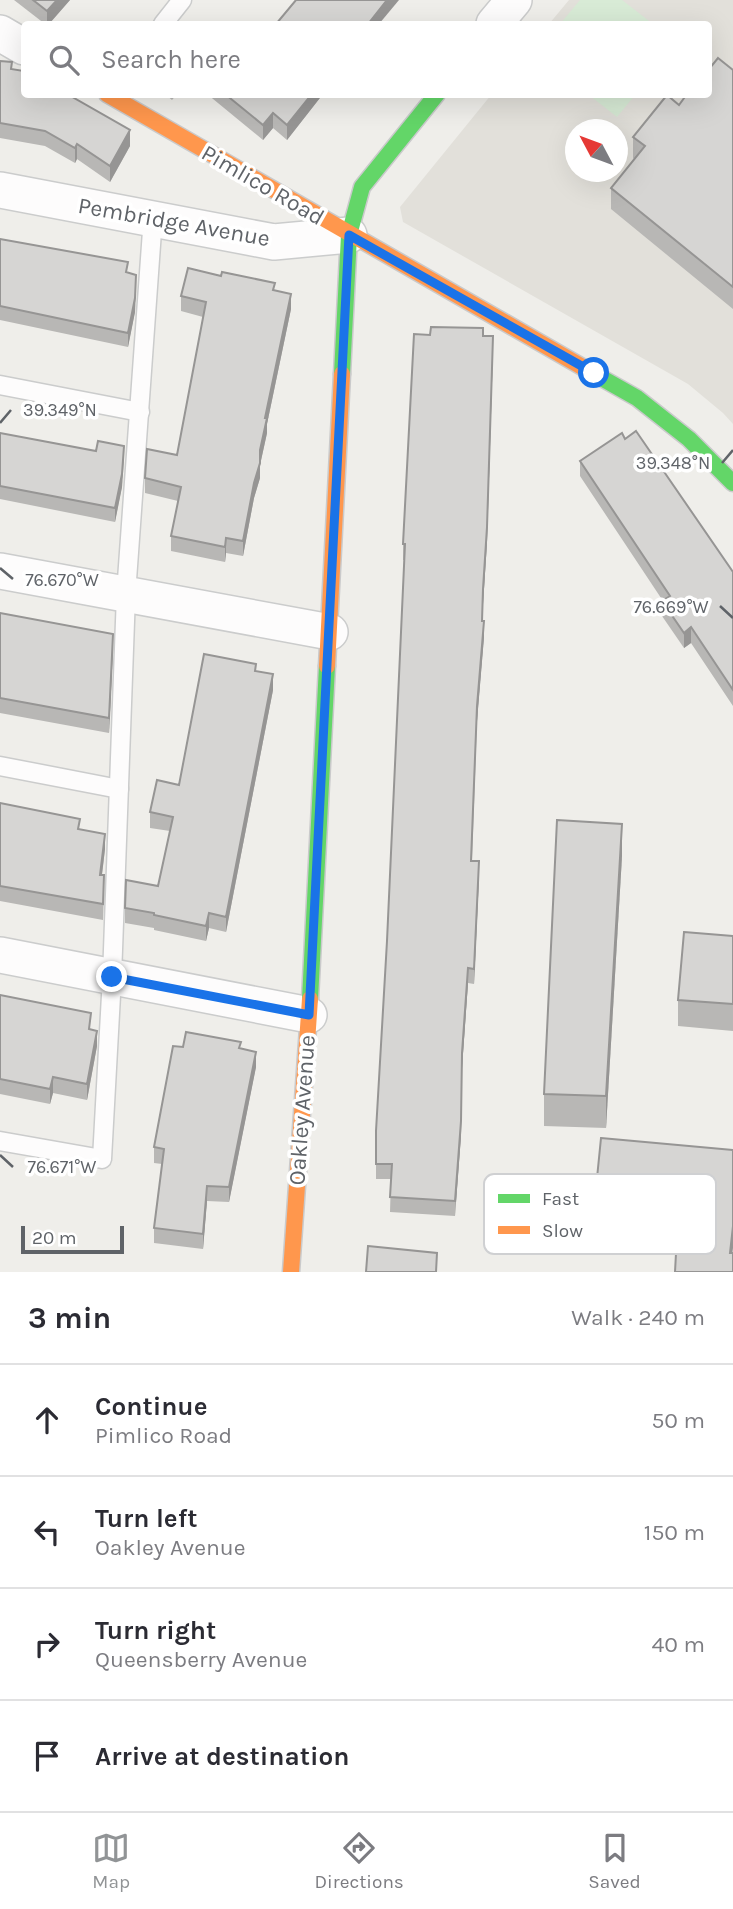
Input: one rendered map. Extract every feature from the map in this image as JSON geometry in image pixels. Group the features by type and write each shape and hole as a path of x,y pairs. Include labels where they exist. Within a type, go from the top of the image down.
{"street":[{"path":"497,21 514,0"},
{"path":"0,33 21,45"},
{"name":"Pimlico Road","path":"114,98 637,398 689,439 733,483"},
{"name":"Oakley Avenue","path":"291,1272 309,1015 349,235 362,187 434,98"},
{"name":"Pembridge Avenue","path":"0,190 274,242 349,235"},
{"path":"0,571 330,632"},
{"path":"0,955 309,1015"}],"lane":[{"path":"165,21 182,0"},
{"path":"0,1141 102,1159 112,977 126,594 153,217"},
{"path":"0,385 140,412"},
{"path":"0,766 119,789"}],"shaded area":[{"path":"569,0 733,0 733,424 688,384 403,222 400,207 489,98 712,98 712,21 552,21"}],"green space":[{"path":"580,0 622,0 649,21 562,21"},
{"path":"593,98 633,98 617,117"}],"building":[{"path":"33,0 57,0 47,11"},
{"path":"296,0 387,0 370,21 278,21"},
{"path":"718,58 733,70 733,287 611,188 616,182 628,182 628,167 645,146 633,137 665,98 671,98 679,105 684,98 712,98 712,65"},
{"path":"0,61 12,62 11,69 21,71 21,98 74,98 130,130 110,166 77,144 75,148 45,131 0,123"},
{"path":"230,98 309,98 287,125 273,113 263,125"},
{"path":"0,239 128,262 126,272 136,275 135,298 128,333 0,306"},
{"path":"188,268 221,276 222,272 275,283 273,290 291,294 243,541 226,538 225,547 171,536 181,487 145,478 147,449 177,455 206,302 181,296"},
{"path":"431,327 483,328 483,336 493,336 484,621 477,706 471,861 479,861 474,969 468,968 462,1053 461,1121 455,1201 390,1197 392,1164 376,1164 414,334 430,335"},
{"path":"636,431 733,572 733,690 691,627 684,633 662,601 670,596 580,461 622,433 625,439"},
{"path":"0,433 96,451 98,441 124,446 115,508 0,486"},
{"path":"0,613 113,634 109,718 0,698"},
{"path":"204,654 256,664 255,671 273,674 226,917 209,913 206,926 125,908 126,880 158,886 173,817 150,812 157,780 179,785"},
{"path":"0,803 80,819 78,829 105,834 100,875 104,875 103,904 0,886"},
{"path":"557,820 622,824 606,1096 544,1094"},
{"path":"684,932 733,936 733,1004 678,1000"},
{"path":"0,995 91,1013 89,1029 97,1031 87,1084 53,1077 50,1089 0,1079"},
{"path":"186,1032 241,1042 239,1048 256,1052 229,1187 207,1186 203,1234 154,1228 164,1149 154,1147 173,1046 183,1047"},
{"path":"601,1138 733,1150 733,1226 730,1253 733,1253 733,1272 675,1272 676,1254 716,1254 716,1174 597,1174"},
{"path":"368,1246 437,1253 436,1272 366,1272"}],"traffic: fast":[{"path":"342,374 349,235 362,187 434,98"},
{"path":"591,372 637,398 689,439 733,483"},
{"path":"310,999 327,666"}],"traffic: slow":[{"path":"114,98 591,372"},
{"path":"327,666 342,374"},
{"path":"291,1272 310,999"}],"route":[{"path":"112,977 309,1015 349,235 594,373"}]}
